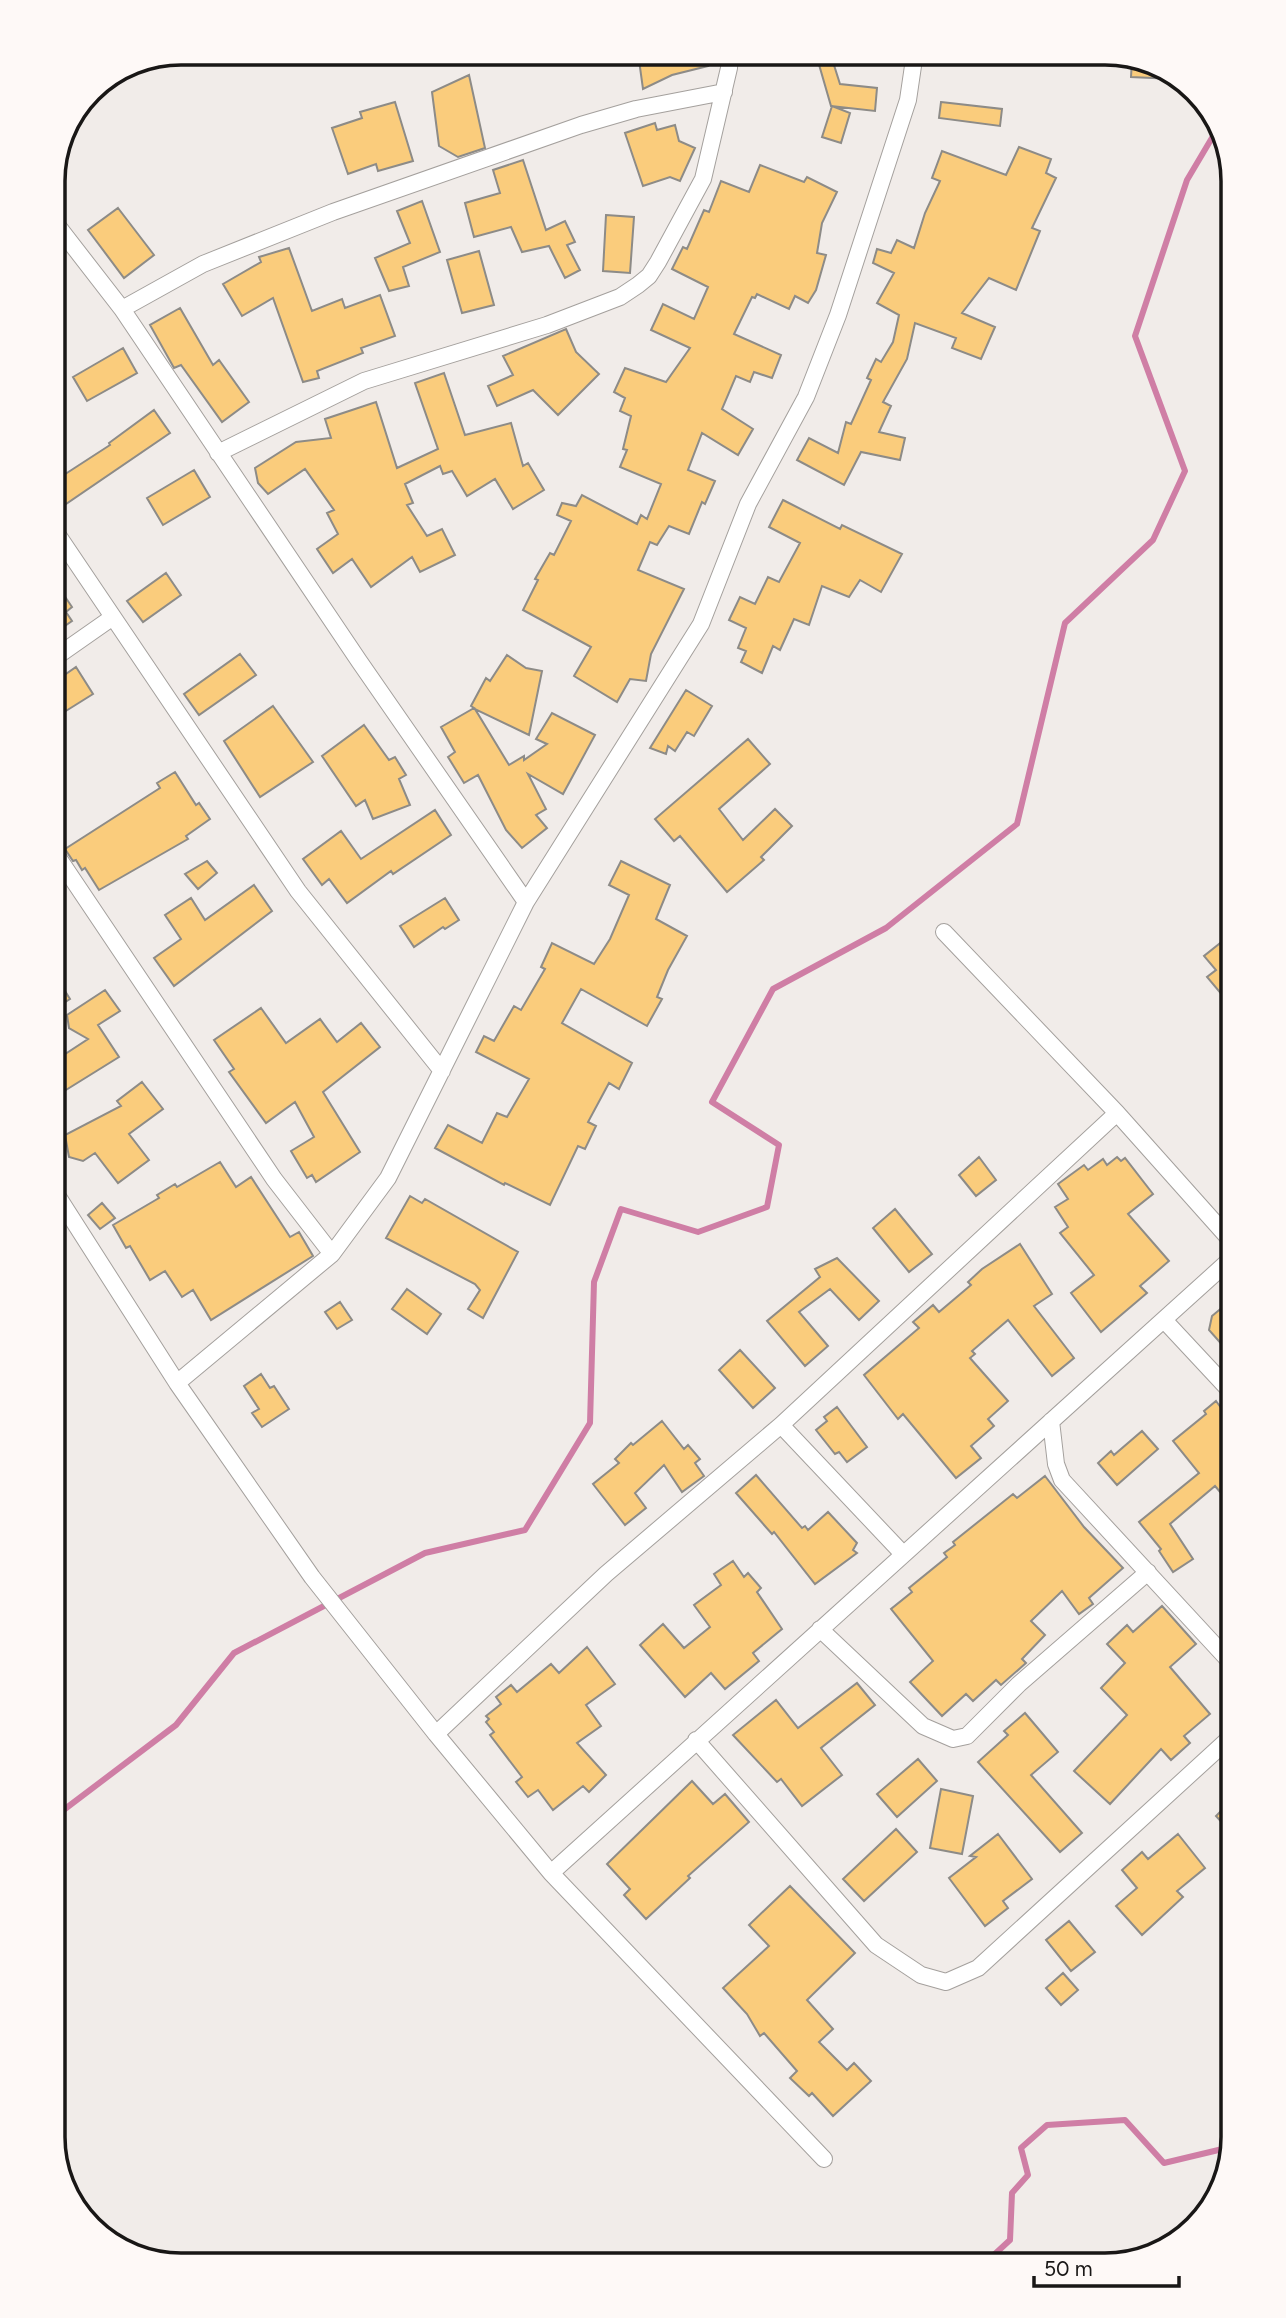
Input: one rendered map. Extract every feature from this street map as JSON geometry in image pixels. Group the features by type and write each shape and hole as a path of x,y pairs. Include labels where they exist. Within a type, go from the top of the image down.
{"street":[{"path":"218,453 364,381 547,325 620,297 638,285 649,276 658,262 703,179 728,65"},
{"path":"177,1383 332,1254 388,1178 526,902 701,624 748,504 806,397 838,315 908,100 913,65"},
{"path":"122,309 203,264 333,212 592,122 636,109 724,92"},
{"path":"65,235 122,309 526,902"},
{"path":"65,546 298,891 442,1071"},
{"path":"65,651 113,617"},
{"path":"65,868 274,1179 332,1254"},
{"path":"944,932 1117,1113 1221,1229"},
{"path":"436,1734 606,1574 781,1425 1117,1113"},
{"path":"65,1208 177,1383 312,1577 436,1734 551,1873 824,2159"},
{"path":"551,1873 1221,1269"},
{"path":"1164,1320 1221,1380"},
{"path":"1051,1421 1056,1464 1062,1480 1221,1651"},
{"path":"781,1425 903,1554"},
{"path":"820,1629 923,1726 953,1739 968,1736 1019,1684 1148,1572"},
{"path":"696,1741 876,1945 921,1975 946,1982 978,1968 1221,1747"}],"building":[{"path":"640,65 708,66 672,75 643,89"},
{"path":"819,65 834,65 840,84 877,88 875,111 831,106"},
{"path":"1132,68 1159,78 1131,77"},
{"path":"469,75 485,148 458,157 439,146 432,92"},
{"path":"395,102 413,161 378,171 376,164 348,174 332,128 362,118 360,112"},
{"path":"941,102 1002,109 1000,126 939,118"},
{"path":"832,106 850,113 841,143 822,137"},
{"path":"655,123 657,130 675,125 679,141 695,148 680,181 670,177 643,186 625,133"},
{"path":"1019,147 1051,159 1046,173 1056,178 1032,228 1040,231 1016,290 989,278 962,313 995,327 981,359 952,348 956,338 915,323 907,359 883,402 891,406 879,432 905,438 900,460 861,452 844,485 797,460 809,438 838,453 846,422 851,424 871,380 867,378 876,359 881,362 893,342 899,315 877,303 894,273 873,263 877,249 891,253 897,240 914,248 925,213 940,181 932,178 942,151 1006,175"},
{"path":"523,160 546,230 565,221 575,242 567,245 580,270 565,278 549,246 522,252 511,227 474,237 465,203 500,193 493,170"},
{"path":"760,165 804,182 807,177 837,192 822,223 817,253 826,255 816,290 808,303 795,296 789,309 757,294 755,298 752,297 734,334 781,355 772,378 754,372 750,382 736,376 722,409 753,429 738,455 702,433 688,470 715,481 705,504 702,502 689,534 669,526 657,545 650,542 638,570 684,589 651,654 646,681 630,679 617,702 574,676 591,647 523,610 538,580 535,579 550,553 554,555 571,521 557,515 562,503 576,506 582,495 637,524 641,515 647,519 661,484 620,467 627,450 623,449 631,416 620,411 625,398 614,392 625,368 666,382 690,348 651,330 663,304 694,319 708,287 672,269 683,247 687,249 704,210 709,212 721,181 749,192"},
{"path":"422,201 440,252 403,267 409,286 389,291 375,258 410,243 397,211"},
{"path":"118,208 154,255 124,278 88,230"},
{"path":"606,215 634,217 630,273 603,271"},
{"path":"289,248 312,311 342,299 345,308 380,295 395,336 361,348 363,353 317,371 319,378 303,382 273,298 242,316 223,284 261,262 259,257"},
{"path":"479,251 494,305 462,313 447,260"},
{"path":"180,308 213,365 219,360 249,402 222,422 181,365 174,368 150,325"},
{"path":"566,329 576,352 599,374 558,415 533,390 497,406 488,386 513,375 503,356"},
{"path":"123,348 137,373 87,401 73,377"},
{"path":"444,373 465,435 511,423 523,466 528,463 544,490 513,509 495,479 467,496 452,471 443,474 440,466 405,484 413,503 407,505 427,536 442,529 455,555 420,572 412,557 371,587 352,559 333,573 317,549 338,534 327,513 334,510 305,469 268,494 258,483 255,468 296,442 331,438 325,419 376,402 397,468 438,449 415,383"},
{"path":"154,410 170,433 65,505 65,474 110,445 109,443"},
{"path":"194,470 210,497 163,525 147,498"},
{"path":"783,500 840,529 842,525 902,554 881,592 860,580 849,597 822,586 809,625 794,619 780,650 773,646 762,673 741,662 746,651 738,648 746,628 729,620 740,597 755,604 768,577 779,582 800,543 769,527"},
{"path":"166,573 181,595 143,622 127,601"},
{"path":"65,597 72,607 66,612 72,621 65,626"},
{"path":"240,654 256,675 199,715 184,694"},
{"path":"507,655 526,668 542,671 529,735 475,709 509,765 524,756 524,760 547,744 536,739 552,713 595,735 563,794 528,774 546,809 536,815 547,828 522,848 506,830 478,775 464,783 448,757 455,752 441,727 474,708 471,706 486,678 490,681"},
{"path":"76,667 93,694 65,712 65,675"},
{"path":"686,690 712,706 694,736 687,732 675,751 668,746 666,754 650,748"},
{"path":"273,706 313,762 260,797 224,741"},
{"path":"364,725 389,760 395,757 406,775 399,779 410,805 373,819 365,800 356,806 322,756"},
{"path":"748,739 770,764 719,809 743,840 775,809 792,826 761,857 764,860 727,892 680,836 674,841 655,819"},
{"path":"175,772 196,805 199,803 210,819 186,836 188,839 99,890 85,868 82,870 65,849 160,788 157,783"},
{"path":"435,810 451,835 393,874 391,871 347,903 329,879 322,885 303,859 341,831 361,859"},
{"path":"207,861 217,873 198,889 185,874"},
{"path":"621,861 670,885 656,919 687,936 668,970 657,997 662,999 647,1026 581,989 562,1023 632,1063 619,1089 609,1083 588,1122 596,1126 585,1149 578,1146 550,1205 505,1183 504,1185 435,1148 448,1125 482,1143 497,1113 507,1117 529,1079 476,1052 484,1036 494,1041 514,1006 521,1010 545,969 541,967 552,943 594,964 610,939 629,895 609,885"},
{"path":"254,885 272,911 174,986 154,958 181,939 165,915 191,898 205,920"},
{"path":"445,898 459,920 445,929 443,927 414,947 400,926"},
{"path":"1221,942 1221,994 1207,977 1216,970 1204,956"},
{"path":"105,990 120,1011 98,1025 119,1057 65,1091 65,1054 88,1039 69,1028 67,1015"},
{"path":"261,1008 286,1043 320,1019 337,1042 361,1023 380,1047 323,1092 360,1152 316,1182 312,1175 307,1178 291,1151 314,1137 295,1102 266,1123 229,1072 234,1069 214,1040"},
{"path":"142,1082 163,1109 129,1134 149,1160 118,1183 95,1153 83,1161 69,1157 65,1135 121,1106 117,1101"},
{"path":"979,1157 996,1180 976,1196 959,1175"},
{"path":"1117,1157 1121,1161 1125,1158 1153,1194 1128,1214 1169,1261 1140,1286 1147,1293 1101,1332 1071,1293 1094,1275 1060,1233 1068,1227 1055,1207 1068,1199 1058,1184 1084,1165 1088,1170 1103,1159 1107,1165"},
{"path":"220,1162 236,1187 251,1177 290,1237 299,1232 313,1256 211,1320 193,1290 182,1297 165,1271 150,1280 130,1246 126,1248 113,1225 159,1198 157,1195 175,1184 177,1187"},
{"path":"410,1196 422,1203 425,1199 518,1252 483,1318 468,1309 480,1290 475,1284 386,1238"},
{"path":"102,1203 115,1218 100,1229 88,1215"},
{"path":"895,1209 932,1254 909,1272 873,1228"},
{"path":"1020,1244 1052,1294 1034,1306 1074,1358 1052,1376 1008,1320 972,1351 975,1354 970,1358 1008,1401 988,1419 994,1426 971,1446 981,1458 956,1478 903,1414 898,1419 864,1375 919,1328 913,1322 933,1305 939,1312 971,1285 968,1282 982,1269"},
{"path":"837,1258 879,1301 859,1320 830,1289 799,1312 828,1346 805,1366 767,1321 820,1277 815,1269"},
{"path":"407,1289 441,1314 427,1334 392,1309"},
{"path":"340,1302 352,1320 337,1329 325,1312"},
{"path":"1221,1308 1221,1344 1209,1330 1212,1316"},
{"path":"740,1350 775,1388 753,1408 719,1370"},
{"path":"261,1374 270,1388 274,1386 289,1409 262,1427 252,1413 259,1409 244,1386"},
{"path":"1216,1401 1221,1408 1221,1493 1215,1486 1170,1524 1193,1559 1173,1572 1159,1551 1161,1549 1139,1522 1199,1473 1173,1441 1206,1414 1204,1411"},
{"path":"837,1407 867,1447 847,1462 839,1452 835,1454 816,1430 827,1421 824,1417"},
{"path":"662,1421 684,1449 688,1445 700,1459 695,1463 704,1476 682,1492 664,1465 635,1493 646,1508 625,1525 593,1484 619,1463 615,1459 631,1443 633,1445"},
{"path":"1142,1431 1158,1449 1117,1485 1098,1463 1111,1451 1114,1455"},
{"path":"756,1475 802,1528 805,1526 808,1530 828,1512 857,1543 853,1550 857,1553 815,1584 774,1532 772,1534 736,1493"},
{"path":"1045,1476 1084,1527 1123,1568 1089,1598 1093,1604 1079,1614 1062,1591 1031,1621 1045,1635 1022,1659 1026,1663 1001,1685 996,1680 973,1701 966,1694 942,1716 910,1682 933,1661 891,1609 912,1592 909,1588 947,1557 944,1553 955,1545 953,1542 1013,1494 1017,1498"},
{"path":"733,1561 744,1577 748,1573 761,1588 757,1592 782,1629 753,1653 759,1661 725,1689 711,1673 685,1697 640,1645 663,1624 684,1648 710,1627 694,1605 721,1585 714,1574"},
{"path":"1162,1606 1196,1644 1170,1667 1210,1714 1184,1736 1190,1743 1171,1760 1161,1749 1110,1804 1074,1771 1127,1715 1101,1688 1125,1663 1107,1644 1127,1625 1133,1632"},
{"path":"587,1647 615,1684 586,1705 601,1726 577,1743 606,1775 589,1792 583,1786 553,1810 538,1790 528,1797 516,1782 522,1777 490,1735 494,1732 486,1722 489,1719 486,1716 501,1704 496,1697 511,1685 517,1692 551,1664 559,1673"},
{"path":"857,1683 875,1705 821,1748 842,1775 802,1806 781,1779 777,1782 733,1735 776,1700 798,1728"},
{"path":"1025,1713 1058,1752 1031,1775 1082,1833 1060,1852 978,1762 1008,1735 1004,1731"},
{"path":"918,1759 937,1781 897,1817 877,1794"},
{"path":"692,1781 713,1804 725,1794 749,1822 688,1876 690,1878 646,1919 624,1895 630,1889 607,1864"},
{"path":"941,1789 973,1796 962,1854 930,1848"},
{"path":"896,1829 917,1852 864,1901 843,1879"},
{"path":"998,1834 1032,1879 1003,1901 1008,1908 985,1926 949,1878 976,1857 970,1856"},
{"path":"1178,1834 1205,1868 1177,1891 1183,1897 1142,1935 1116,1906 1137,1888 1122,1870 1142,1852 1148,1859"},
{"path":"790,1886 855,1953 807,2000 833,2029 819,2042 847,2070 854,2063 871,2081 833,2116 812,2093 809,2096 790,2078 797,2071 764,2033 760,2036 747,2014 723,1988 769,1946 749,1925"},
{"path":"1069,1921 1095,1952 1071,1971 1046,1940"},
{"path":"1063,1973 1078,1990 1061,2005 1046,1988"}],"waterway":[{"path":"65,1809 176,1725 234,1653 425,1553 525,1530 590,1423 594,1282 621,1209 698,1232 767,1207 779,1145 712,1102 773,989 886,928 1017,824 1065,623 1153,540 1185,471 1135,336 1187,180 1212,137"},
{"path":"996,2253 1010,2240 1012,2193 1028,2175 1021,2148 1047,2125 1125,2120 1164,2163 1220,2150"}]}
